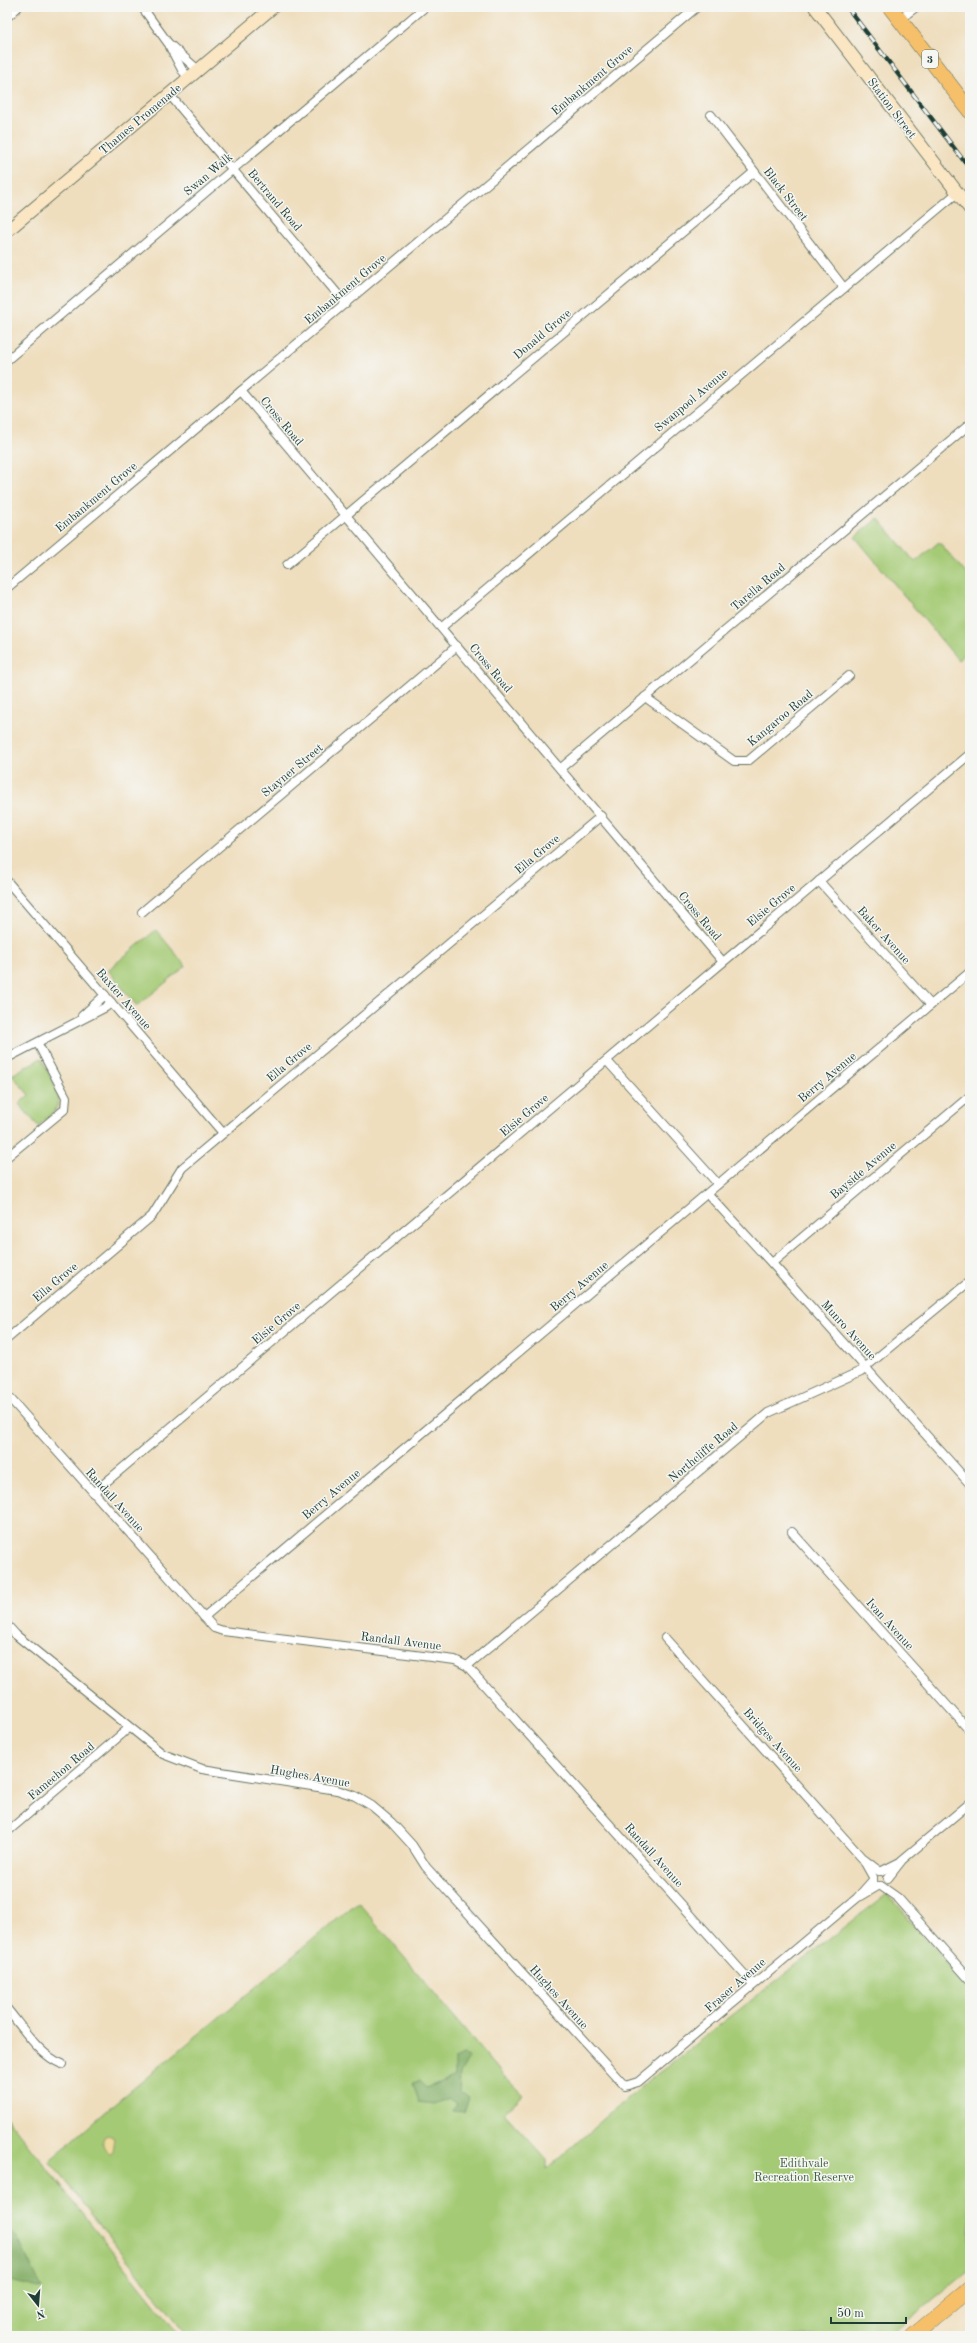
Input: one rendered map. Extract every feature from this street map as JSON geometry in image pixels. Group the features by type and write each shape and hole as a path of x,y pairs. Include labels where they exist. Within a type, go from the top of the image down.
{"highway":[{"name":"3","path":"890,7 969,108"},
{"path":"913,2336 970,2288"}],"main road":[{"name":"Thames Promenade","path":"7,231 273,7"},
{"name":"Station Street","path":"815,7 970,209"}],"street":[{"path":"7,17 18,7"},
{"path":"142,7 168,43 182,70 193,74"},
{"name":"Swan Walk","path":"7,360 425,7"},
{"name":"Embankment Grove","path":"7,588 697,7"},
{"path":"900,20 916,7"},
{"name":"Bertrand Road","path":"169,94 346,304"},
{"name":"Black Street","path":"711,114 844,288"},
{"name":"Donald Grove","path":"287,565 754,172"},
{"name":"Swanpool Avenue","path":"442,627 957,193"},
{"name":"Cross Road","path":"241,391 442,627 723,962"},
{"name":"Tarella Road","path":"561,768 970,424"},
{"name":"Stayner Street","path":"142,912 457,646"},
{"name":"Kangaroo Road","path":"645,697 734,761 748,761 849,676"},
{"name":"Elsie Grove","path":"93,1493 970,754"},
{"name":"Ella Grove","path":"7,1339 152,1216 182,1168 600,816"},
{"name":"Baxter Avenue","path":"7,881 223,1133"},
{"name":"Baker Avenue","path":"819,881 931,1005"},
{"name":"Berry Avenue","path":"204,1617 970,972"},
{"path":"74,1023 104,995"},
{"path":"7,1058 38,1044 111,1002"},
{"path":"7,1158 65,1109 66,1097 38,1044"},
{"path":"607,1061 718,1184"},
{"name":"Bayside Avenue","path":"772,1263 970,1096"},
{"name":"Munro Avenue","path":"708,1194 772,1263 970,1484"},
{"name":"Northcliffe Road","path":"467,1666 768,1413 855,1375 866,1368 970,1281"},
{"name":"Randall Avenue","path":"7,1395 214,1628 223,1631 455,1660 467,1666 753,1984"},
{"name":"Ivan Avenue","path":"792,1532 970,1731"},
{"name":"Hughes Avenue","path":"7,1625 16,1635 128,1728 163,1754 202,1770 337,1790 355,1796 372,1806 404,1836 426,1867 621,2083 627,2087"},
{"name":"Bridges Avenue","path":"665,1638 862,1858 873,1878 880,1886"},
{"name":"Famechon Road","path":"7,1832 128,1728"},
{"path":"881,1871 902,1860 970,1803"},
{"name":"Bridges Avenue","path":"862,1858 886,1874 888,1879"},
{"path":"902,1860 888,1879 898,1898 970,1980"},
{"name":"Fraser Avenue","path":"627,2087 638,2082 857,1898 873,1878 881,1871"},
{"name":"Fraser Avenue","path":"857,1898 880,1886 888,1879"},
{"path":"880,1886 898,1898"},
{"path":"7,2009 42,2051 53,2060 62,2064"}],"green space":[{"path":"878,518 915,562 939,542 970,578 970,650 958,660 855,537"},
{"path":"156,930 186,966 137,1006 108,970"},
{"path":"41,1058 60,1096 55,1111 38,1126 19,1104 29,1095 12,1075"},
{"name":"Edithvale Recreation Reserve","path":"887,1894 970,1990 970,2269 889,2336 188,2336 49,2161 117,2102 358,1902 502,2074 523,2095 504,2113 547,2160 547,2169 634,2092"},
{"path":"463,2055 469,2057 460,2073 459,2091 469,2098 464,2112 453,2111 457,2104 448,2098 434,2104 419,2102 413,2083 419,2081 426,2088 455,2076 455,2059"},
{"path":"7,2118 180,2336 7,2336"},
{"path":"7,2227 18,2239 42,2289 7,2280"}],"sand":[{"path":"108,2135 115,2138 113,2151 110,2153 106,2150 103,2144 104,2137"}],"railway":[{"path":"847,7 970,169"}]}
